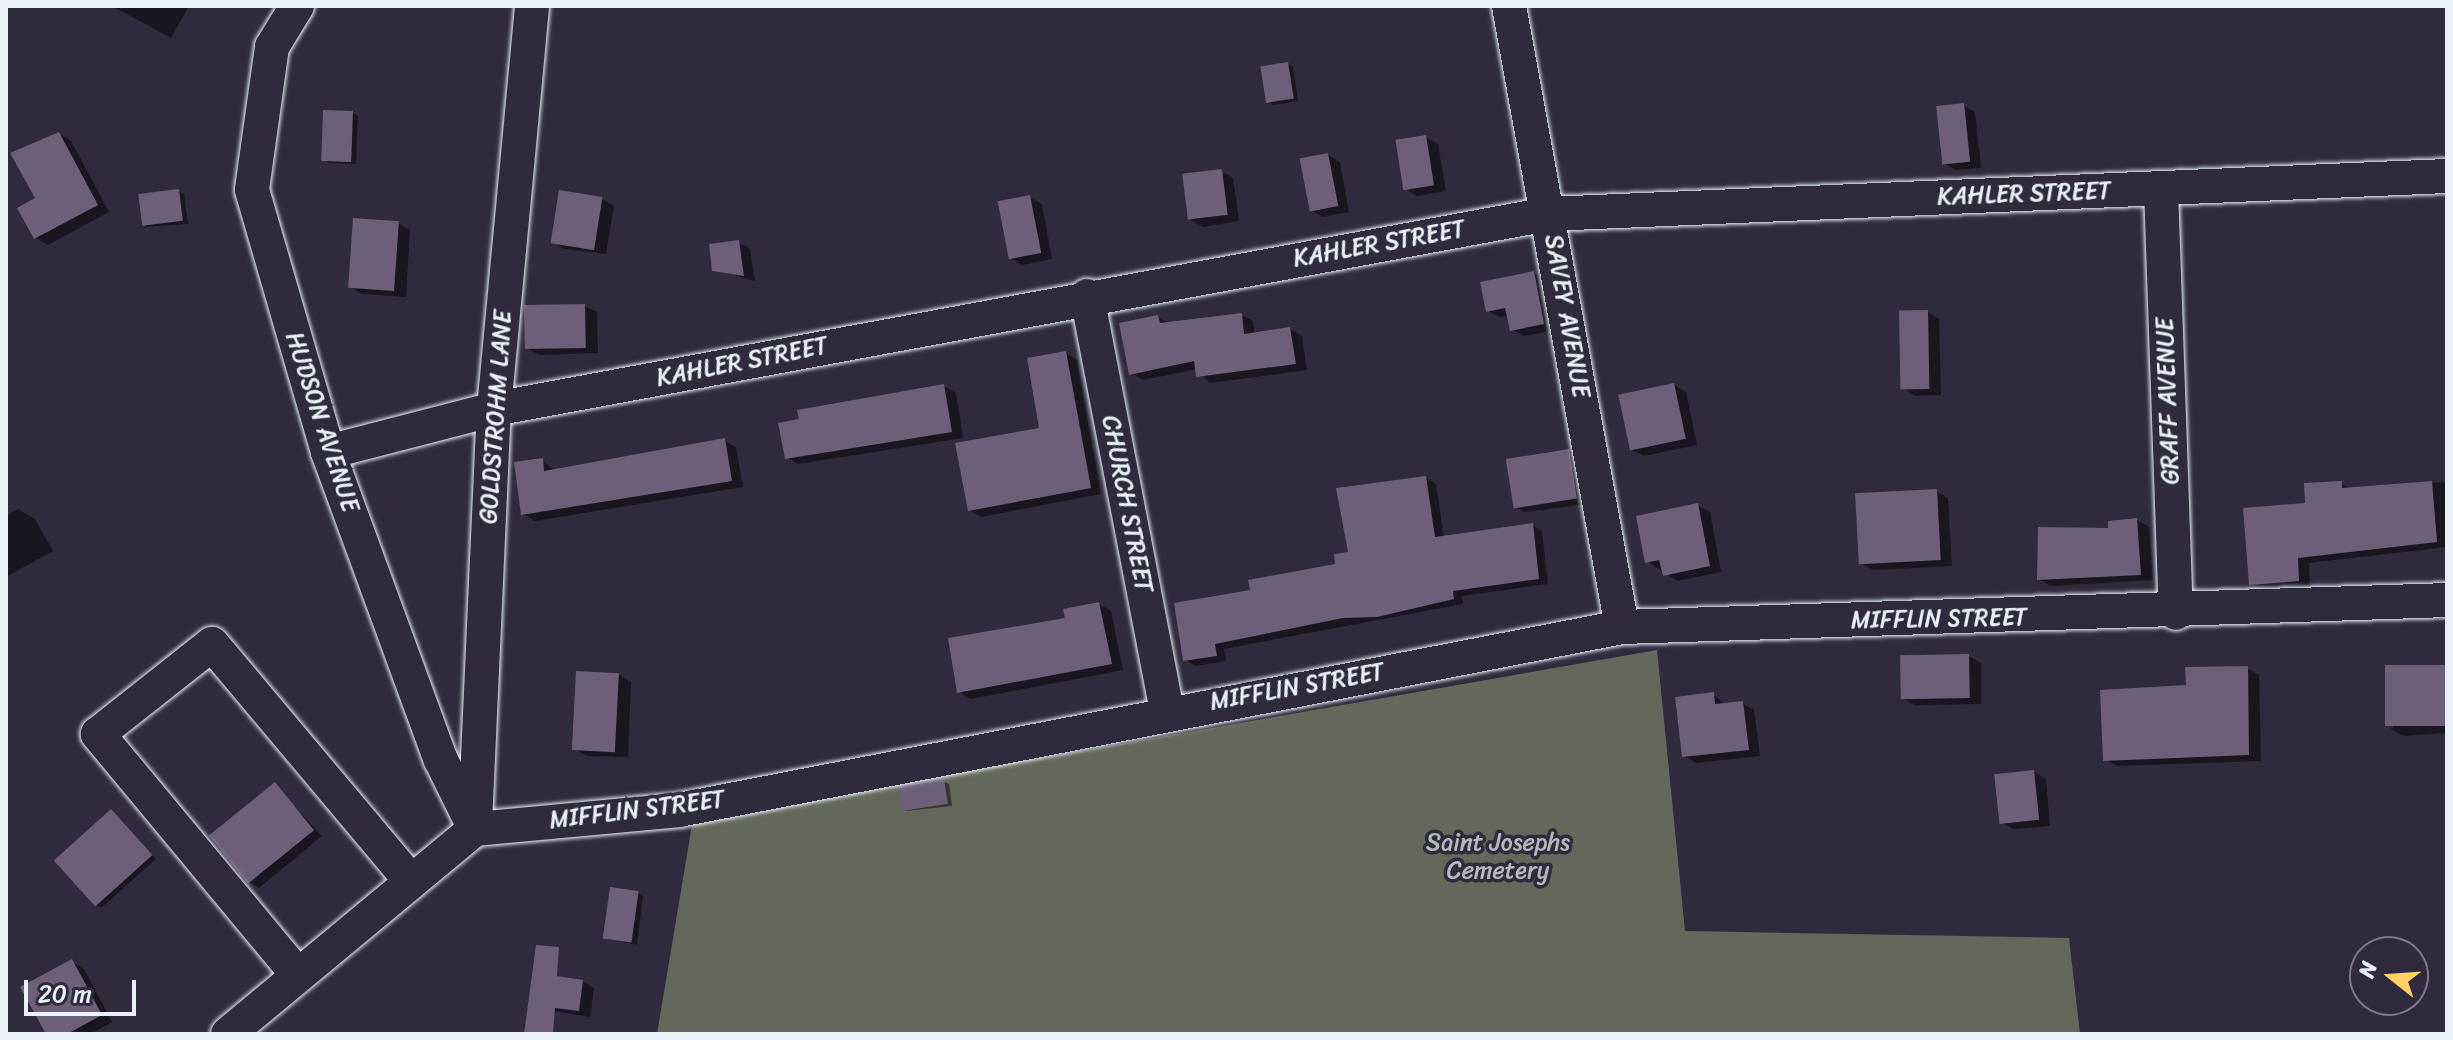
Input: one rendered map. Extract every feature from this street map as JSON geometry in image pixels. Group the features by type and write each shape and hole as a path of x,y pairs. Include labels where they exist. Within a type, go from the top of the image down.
{"street":[{"name":"HUDSON AVENUE","path":"297,6 272,47 252,190 328,452 441,760 475,829"},
{"name":"GOLDSTROHM LANE","path":"475,829 494,409 532,6"},
{"name":"SAVEY AVENUE","path":"1509,6 1622,627"},
{"name":"KAHLER STREET","path":"328,452 494,409 1087,296 1548,214 2447,176"},
{"name":"GRAFF AVENUE","path":"2161,189 2176,613"},
{"name":"CHURCH STREET","path":"1087,296 1167,711"},
{"name":"MIFFLIN STREET","path":"475,829 679,810 1167,711 1622,627 2176,613 2447,600"},
{"path":"297,974 98,734 212,644 410,880"},
{"path":"228,1034 475,829"}],"green space":[{"name":"Saint Josephs Cemetery","path":"1657,650 1685,931 2069,938 2080,1034 657,1034 693,819"}],"building":[{"path":"1288,62 1294,99 1266,103 1260,66"},
{"path":"1964,103 1970,162 1942,165 1936,106"},
{"path":"323,110 353,111 351,162 321,161"},
{"path":"59,132 98,205 34,239 17,208 35,198 10,153"},
{"path":"1426,135 1434,185 1403,190 1395,140"},
{"path":"1328,153 1338,206 1310,212 1300,159"},
{"path":"1222,169 1228,215 1188,220 1182,174"},
{"path":"179,189 183,221 142,226 138,194"},
{"path":"559,190 602,197 594,250 551,243"},
{"path":"1030,195 1041,253 1009,259 998,201"},
{"path":"353,218 399,221 394,291 348,288"},
{"path":"739,240 744,276 712,271 709,244"},
{"path":"1534,271 1544,324 1510,331 1505,308 1486,312 1480,282"},
{"path":"585,304 586,348 525,349 524,305"},
{"path":"1928,310 1929,389 1900,389 1899,311"},
{"path":"1242,313 1244,334 1290,327 1296,364 1196,377 1194,361 1129,375 1119,323 1158,315 1160,323"},
{"path":"1066,351 1091,488 968,511 955,443 1039,428 1027,358"},
{"path":"1674,383 1686,439 1630,451 1618,395"},
{"path":"944,384 952,432 785,459 778,423 799,419 797,410"},
{"path":"725,438 732,481 521,515 514,462 543,458 544,471"},
{"path":"1569,449 1577,498 1514,508 1506,459"},
{"path":"1426,476 1435,537 1533,523 1539,579 1453,591 1454,599 1377,617 1343,618 1215,644 1217,656 1183,661 1174,603 1250,590 1248,580 1335,564 1334,554 1348,552 1336,488"},
{"path":"2342,481 2342,488 2432,481 2437,542 2298,558 2299,581 2249,585 2243,508 2305,503 2304,483"},
{"path":"1937,489 1941,560 1859,564 1855,493"},
{"path":"1698,503 1710,566 1663,576 1659,560 1645,563 1636,516"},
{"path":"2137,518 2141,575 2037,580 2038,527 2108,528 2108,521"},
{"path":"1099,602 1112,664 957,693 948,638 1065,618 1063,609"},
{"path":"1969,654 1970,698 1901,699 1900,655"},
{"path":"2385,665 2447,665 2447,726 2385,726"},
{"path":"2248,666 2249,755 2103,761 2100,690 2186,685 2185,667"},
{"path":"576,671 619,673 615,752 572,750"},
{"path":"1714,692 1715,704 1743,701 1749,750 1682,757 1675,697"},
{"path":"2034,770 2039,820 1999,824 1994,774"},
{"path":"944,779 948,804 902,811 899,786"},
{"path":"275,782 314,830 248,884 209,835"},
{"path":"111,809 152,855 95,907 54,861"},
{"path":"610,887 639,891 631,943 603,938"},
{"path":"536,945 559,947 557,976 583,980 579,1011 555,1008 553,1034 524,1034"},
{"path":"72,959 102,1015 67,1034 46,1034 20,987"}]}
